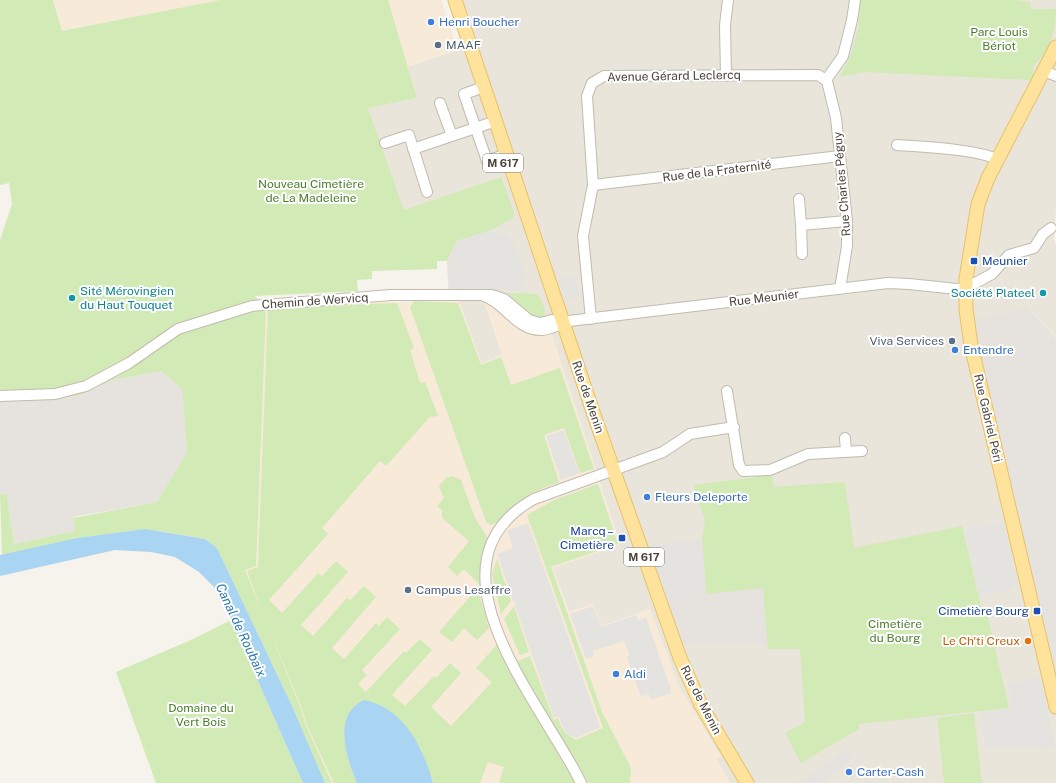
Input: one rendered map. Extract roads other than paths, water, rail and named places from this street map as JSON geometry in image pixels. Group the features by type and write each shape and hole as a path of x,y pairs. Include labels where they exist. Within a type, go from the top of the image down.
{"main road":[{"name":"Rue de Menin","path":"449,0 493,122 558,323 681,679 716,745 739,783"},
{"name":"Rue de Menin","path":"454,0 481,88"},
{"name":"Rue Gabriel Péri","path":"1056,46 985,185 976,211 966,288 966,309 971,345 1056,707"},
{"name":"Rue de Menin","path":"610,470 689,682 747,783"}],"street":[{"path":"726,76 725,25 728,0"},
{"path":"826,80 842,58 849,34 855,0"},
{"path":"1044,71 1056,76"},
{"name":"Avenue Gérard Leclercq","path":"591,319 583,236 593,184 587,96 590,86 596,79 610,76 818,75 826,80"},
{"name":"Rue Charles Péguy","path":"826,80 835,112 848,220 847,246 840,289"},
{"path":"481,88 464,94 487,160 504,155"},
{"path":"440,103 452,136"},
{"path":"413,149 493,122"},
{"path":"385,143 409,135 427,192"},
{"path":"897,145 930,147 987,155 997,159"},
{"name":"Rue de la Fraternité","path":"593,184 840,156"},
{"path":"799,199 802,254"},
{"path":"801,225 848,220"},
{"path":"966,288 992,274 1009,255 1034,248 1043,234 1051,228"},
{"name":"Rue Meunier","path":"558,323 895,283 957,289 966,288"},
{"name":"Chemin de Wervicq","path":"0,396 55,394 86,386 128,363 178,328 252,306 268,303 400,295 492,295 501,297 532,321 558,323"},
{"path":"727,391 739,465 745,472 770,470 808,454 862,451"},
{"path":"581,783 566,752 523,686 505,650 489,606 485,575 488,554 495,537 508,519 520,507 543,495 666,451 690,434 734,427"},
{"path":"845,438 846,451"}],"water":[{"name":"Canal de Roubaix","path":"145,529 205,539 217,548 292,706 325,783 303,783 228,613 214,587 199,572 175,557 151,552 115,550 0,576 0,555 77,538"},
{"path":"364,700 378,704 401,720 410,731 424,756 433,783 357,783 349,761 344,737 348,715 354,707"}],"place":[{"name":"Henri Boucher","path":"431,22"},
{"name":"MAAF","path":"438,45"},
{"name":"Meunier","path":"974,261"},
{"name":"Société Plateel","path":"1043,293"},
{"name":"Sité Mérovingien du Haut Touquet","path":"72,298"},
{"name":"Viva Services","path":"952,341"},
{"name":"Entendre","path":"955,350"},
{"name":"Fleurs Deleporte","path":"647,497"},
{"name":"Marcq – Cimetière","path":"622,538"},
{"name":"Campus Lesaffre","path":"408,590"},
{"name":"Cimetière Bourg","path":"1037,611"},
{"name":"Le Ch'ti Creux","path":"1028,641"},
{"name":"Aldi","path":"616,674"},
{"name":"Carter-Cash","path":"849,772"}],"park label":[{"name":"Parc Louis Bériot","path":"999,39"},
{"name":"Nouveau Cimetière de La Madeleine","path":"311,191"},
{"name":"Cimetière du Bourg","path":"895,631"},
{"name":"Domaine du Vert Bois","path":"201,715"}]}
